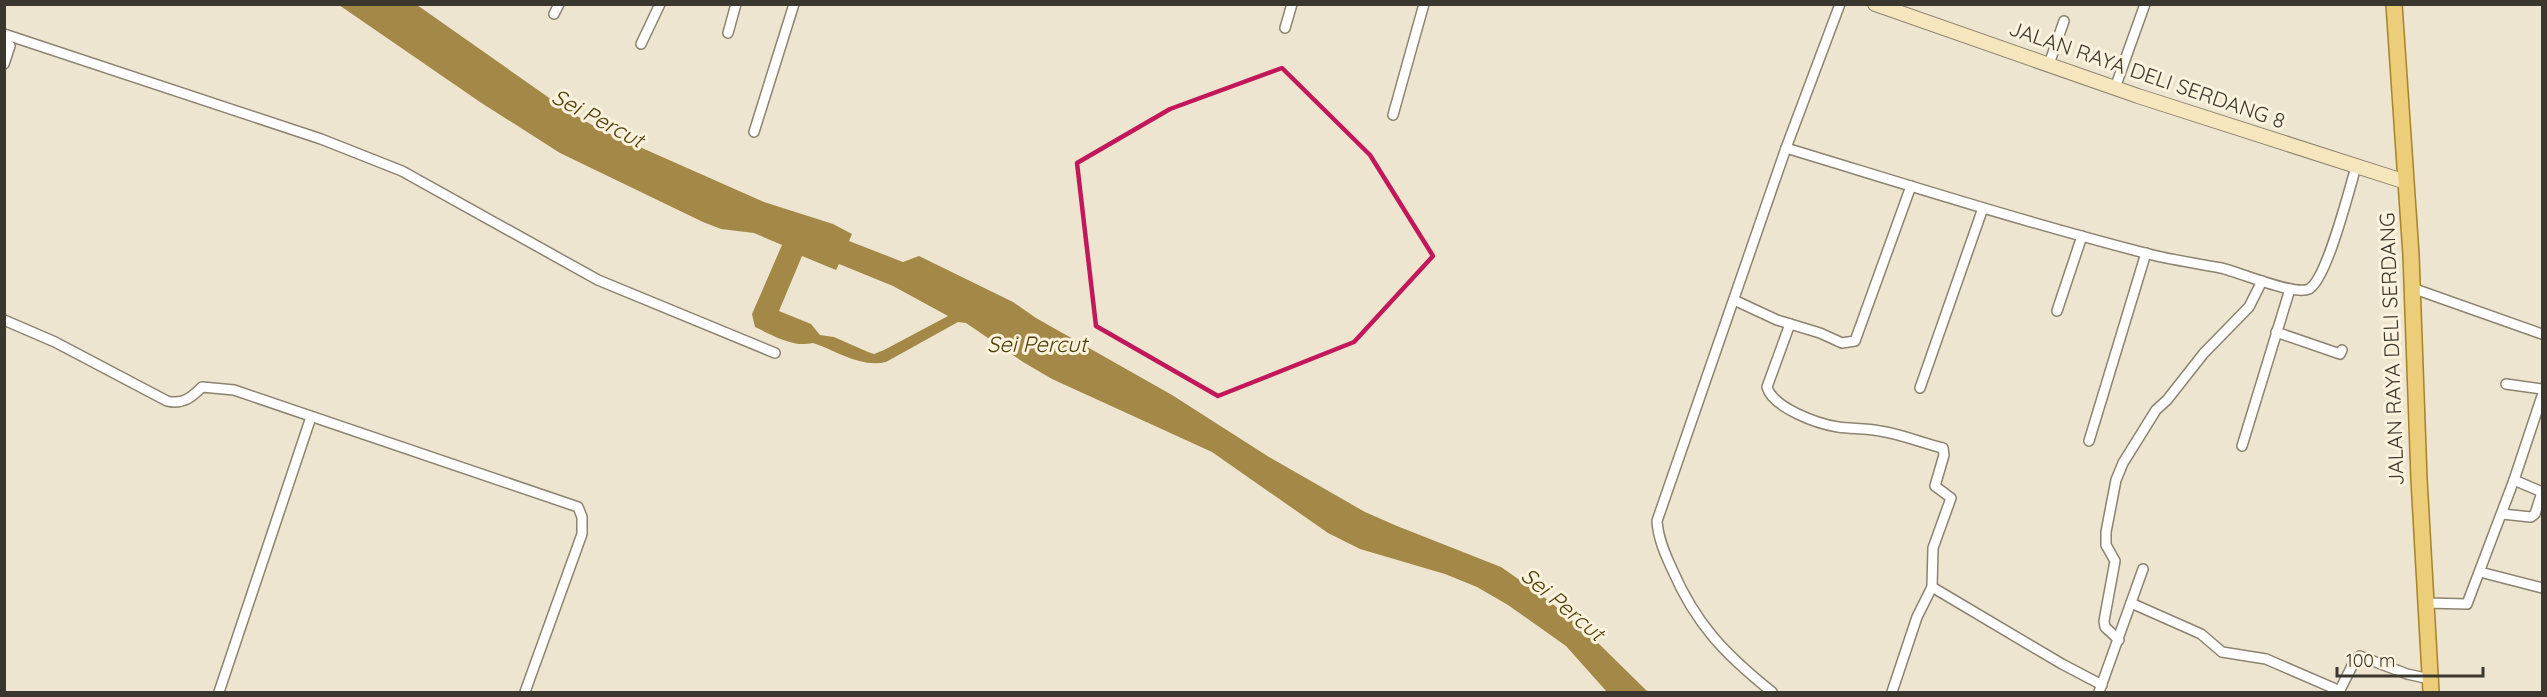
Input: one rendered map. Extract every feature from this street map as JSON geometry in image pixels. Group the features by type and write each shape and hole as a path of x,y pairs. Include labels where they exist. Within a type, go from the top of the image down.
{"main road":[{"name":"JALAN RAYA DELI SERDANG","path":"2394,4 2412,288 2418,479 2430,686"}],"street":[{"path":"641,44 660,4"},
{"path":"728,33 736,4"},
{"path":"754,132 794,4"},
{"path":"1285,28 1292,4"},
{"path":"1393,115 1425,4"},
{"path":"1772,693 1711,638 1680,588 1658,527 1658,515 1786,148 1840,4"},
{"name":"JALAN RAYA DELI SERDANG 8","path":"1875,4 1900,9 2115,88 2406,182"},
{"path":"2115,88 2145,4"},
{"path":"2049,64 2064,21"},
{"path":"4,34 321,139 402,171 598,280 775,353"},
{"path":"4,41 10,46 4,64"},
{"path":"1786,148 2082,236 2146,253 2235,271 2290,289 2309,289 2325,267 2356,167"},
{"path":"1734,300 1842,343 1855,342 1911,186"},
{"path":"1920,388 1983,208"},
{"path":"2057,311 2082,236"},
{"path":"2089,441 2146,253"},
{"path":"2119,640 2105,627 2104,621 2115,561 2106,545 2106,532 2116,480 2123,463 2156,410 2167,400 2204,353 2249,307 2262,281"},
{"path":"2412,288 2542,334"},
{"path":"2241,446 2290,289"},
{"path":"4,320 41,335 167,401 175,403 190,398 202,387 211,386 234,390 578,507 582,517 582,534 525,693"},
{"path":"1790,324 1767,387 1771,396 1780,404 1817,422 1836,427 1881,431 1943,448 1944,454 1935,486 1951,498 1933,548 1932,587 1917,617 1892,693"},
{"path":"2276,332 2340,354 2342,350"},
{"path":"2506,384 2542,389"},
{"path":"2426,603 2467,604 2502,514 2542,396"},
{"path":"219,693 311,417"},
{"path":"2502,514 2531,517 2535,514 2542,492 2514,480"},
{"path":"1932,587 2100,689 2143,569"},
{"path":"2480,572 2542,588"},
{"path":"2131,603 2201,634 2222,652 2266,659 2339,692 2355,660 2360,656 2407,674 2430,686"}],"highlighted area":[{"path":"1282,68 1370,155 1433,256 1354,342 1218,396 1096,326 1077,163 1170,109"}],"water":[{"name":"Sei Percut","path":"339,5 417,5 565,109 599,129 764,202 833,224 852,234 849,241 903,262 919,256 1013,302 1036,318 1172,395 1269,457 1365,512 1501,567 1548,600 1596,641 1648,692 1607,692 1566,646 1508,605 1477,587 1445,574 1360,549 1328,533 1212,452 1052,379 966,323 958,322 886,362 877,363 858,361 813,343 791,342 755,327 752,314 782,245 754,233 721,229 703,222 560,153 480,102","holes":["802,256 836,270 839,264 893,286 948,316 874,354 834,337 820,335 811,324 779,311"]}]}
